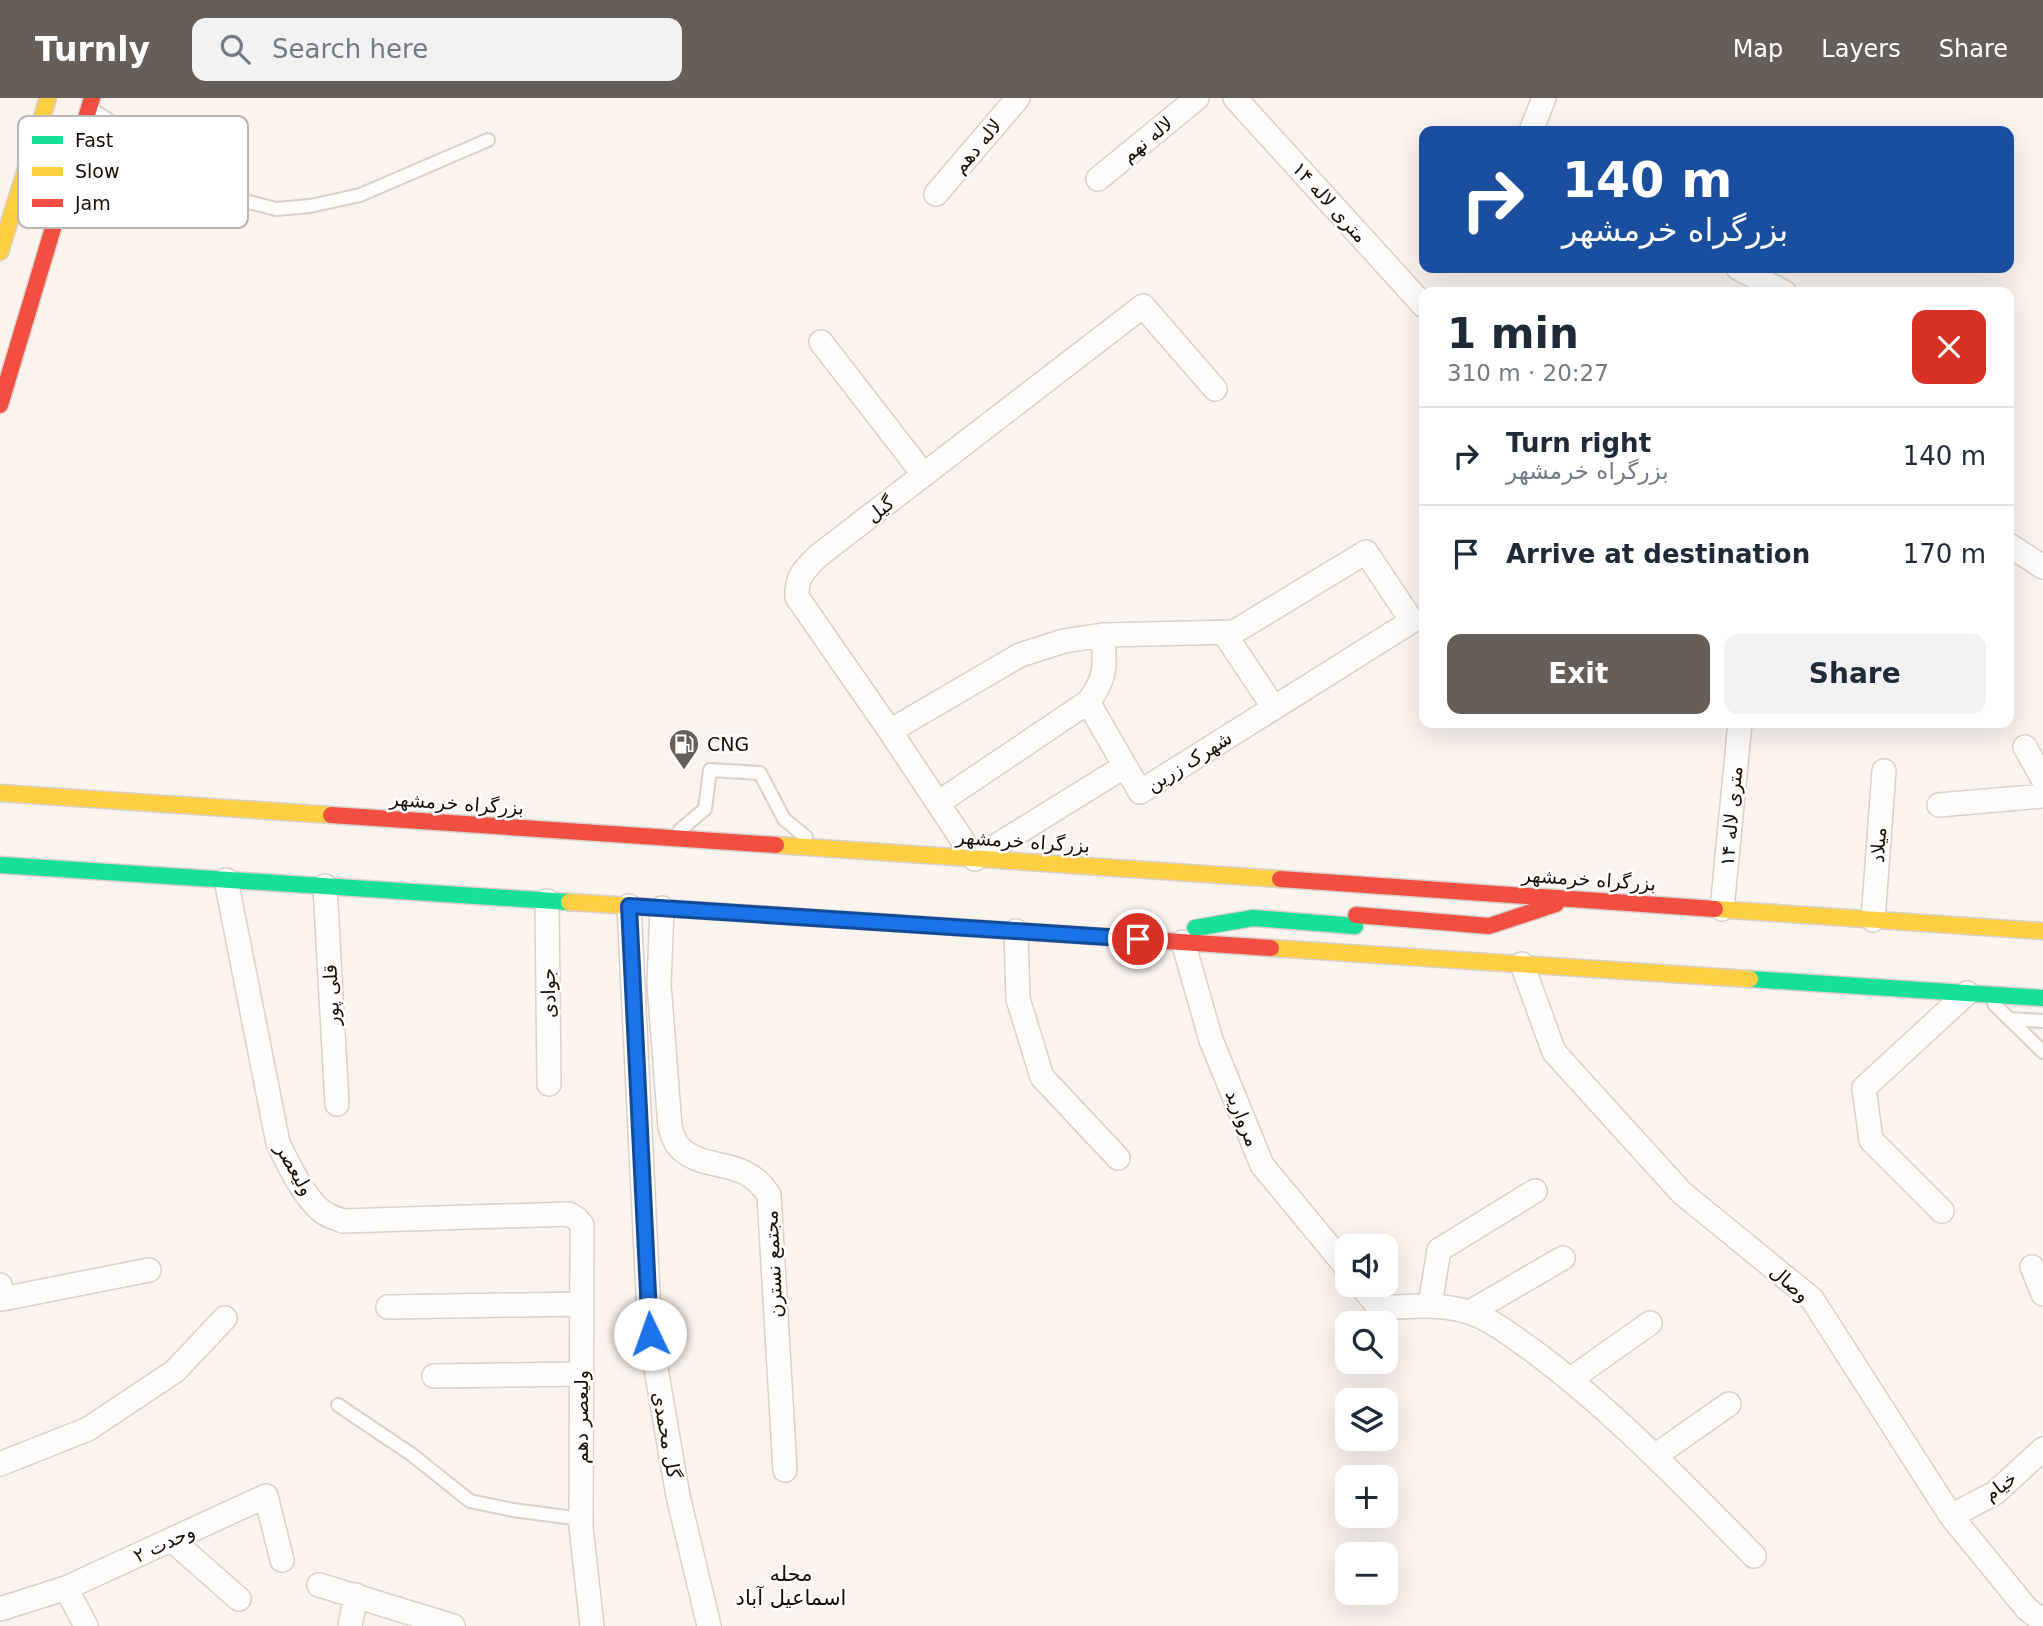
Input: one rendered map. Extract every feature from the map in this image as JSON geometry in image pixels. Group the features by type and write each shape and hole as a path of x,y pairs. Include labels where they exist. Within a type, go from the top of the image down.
{"main road":[{"path":"42,116 48,98"},
{"path":"0,252 18,194"},
{"path":"0,405 53,228"},
{"name":"بزرگراه خرمشهر","path":"0,793 2043,931"},
{"path":"0,865 2043,998"},
{"path":"1352,953 1360,885"},
{"path":"1138,939 1253,918 1489,926 1502,924 1571,899"}],"street":[{"name":"لاله دهم","path":"936,194 1018,98"},
{"name":"لاله نهم","path":"1098,179 1197,98"},
{"name":"۱۴ متری لاله","path":"1235,98 1419,300"},
{"path":"1533,126 1544,98"},
{"path":"1748,273 1774,287"},
{"name":"گیل","path":"975,859 890,730 797,597 801,572 818,556 1143,306 1215,389"},
{"path":"821,342 924,475"},
{"path":"2014,548 2043,567"},
{"name":"شهرک زرین","path":"975,859 1125,766 1140,792 1412,621 1366,552 1246,626 1224,633"},
{"path":"890,730 1020,655 1064,640 1103,635 1224,633 1274,708"},
{"path":"938,803 1088,702 1101,686 1105,665 1103,635"},
{"path":"1088,702 1125,766"},
{"name":"۱۴ متری لاله","path":"1722,909 1740,728"},
{"path":"2025,747 2043,779"},
{"name":"میلاد","path":"1873,919 1884,771"},
{"path":"1938,805 2043,796"},
{"name":"ولیعصر","path":"226,880 278,1143 308,1196 325,1214 342,1221 569,1214"},
{"name":"قلی پور","path":"325,887 337,1104"},
{"name":"جوادی","path":"547,901 549,1084"},
{"name":"گل محمدی","path":"629,906 650,1334 678,1496 709,1626"},
{"name":"مجتمع نسترن","path":"662,908 659,984 670,1127 677,1145 692,1156 748,1172 761,1182 769,1195 785,1470"},
{"path":"1016,931 1018,999 1042,1077 1118,1158"},
{"name":"مروارید","path":"1183,942 1211,1040 1262,1166 1335,1253"},
{"name":"وصال","path":"1522,964 1554,1052 1682,1193 1812,1299 1951,1516 2027,1609 2043,1621"},
{"path":"1942,1211 1871,1140 1864,1088 1976,993"},
{"path":"1430,1306 1439,1250 1535,1191"},
{"name":"ولیعصر دهم","path":"569,1214 582,1225 581,1518 592,1626"},
{"path":"1470,1312 1563,1258"},
{"path":"2032,1267 2043,1294"},
{"path":"0,1285 2,1299 149,1270"},
{"path":"1370,1297 1379,1308 1430,1306 1470,1312 1507,1332 1571,1379 1655,1457 1754,1556"},
{"path":"388,1307 581,1304"},
{"path":"0,1464 88,1429 175,1371 225,1318"},
{"path":"1571,1379 1650,1323"},
{"path":"434,1376 582,1374"},
{"path":"1655,1457 1729,1404"},
{"name":"خیام","path":"1951,1516 1995,1493 2043,1449"},
{"name":"وحدت ۲","path":"0,1609 66,1588 266,1496 282,1560"},
{"path":"172,1540 239,1599"},
{"path":"319,1585 453,1626"},
{"path":"66,1588 86,1626"},
{"path":"350,1626 356,1595"}],"lane":[{"path":"91,103 109,116"},
{"path":"248,202 276,209 310,206 360,195 488,140"},
{"path":"670,838 705,809 710,770 760,773 784,819 819,848"},
{"path":"1976,993 2010,1019 2043,1052"},
{"path":"2010,1019 2043,1021"},
{"path":"338,1405 411,1454 470,1501 513,1510 581,1518"}],"traffic: fast":[{"path":"0,865 569,902"},
{"path":"1195,928 1253,918 1355,926"},
{"path":"1750,979 2043,998"}],"traffic: slow":[{"path":"42,116 48,98"},
{"path":"0,252 18,194"},
{"path":"0,793 331,815"},
{"path":"776,845 1280,879"},
{"path":"569,902 894,923"},
{"path":"1715,909 2043,931"},
{"path":"1271,948 1750,979"}],"traffic: jam":[{"path":"87,116 92,98"},
{"path":"0,405 53,228"},
{"path":"331,815 776,845"},
{"path":"1280,879 1715,909"},
{"path":"1356,915 1489,926 1556,904"},
{"path":"894,923 1271,948"}],"place":[{"name":"CNG","path":"684,771"}],"district":[{"name":"محله اسماعیل آباد","path":"791,1586"}],"route":[{"path":"650,1334 629,906 1138,939"}]}
